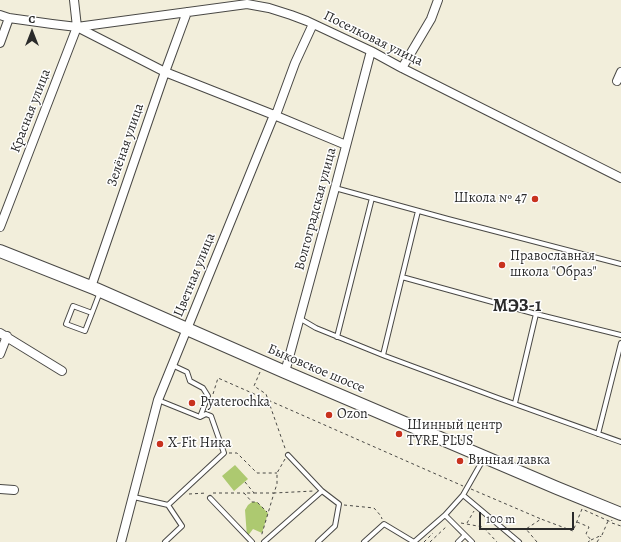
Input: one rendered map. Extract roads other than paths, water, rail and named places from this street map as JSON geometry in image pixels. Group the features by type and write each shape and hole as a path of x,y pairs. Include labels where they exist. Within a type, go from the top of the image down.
{"main road":[{"name":"Быковское шоссе","path":"0,251 96,289 187,328 616,516"}],"street":[{"path":"74,0 77,27 165,72 346,145"},
{"path":"402,68 431,20 438,0"},
{"name":"Поселковая улица","path":"0,15 9,18 77,27 247,4 270,8 313,24 371,51 621,178"},
{"name":"Зелёная улица","path":"96,289 165,72 187,12"},
{"path":"0,43 9,18"},
{"name":"Цветная улица","path":"121,542 134,497 158,400 274,115 277,112 295,63 313,24"},
{"name":"Красная улица","path":"0,227 77,27"},
{"name":"Волгоградская улица","path":"285,372 336,188 371,51"},
{"path":"618,80 621,72"},
{"path":"0,354 3,334 62,371"},
{"path":"0,489 14,490"}],"lane":[{"path":"336,188 621,264"},
{"path":"337,336 372,198"},
{"path":"383,355 418,211"},
{"path":"402,277 536,314 621,335"},
{"path":"92,313 72,306 66,324 85,331 92,313 96,289"},
{"path":"515,404 536,314"},
{"path":"299,318 316,328 383,355 621,442"},
{"path":"598,434 621,343"},
{"path":"172,365 187,372 190,381 203,388 208,396 200,417"},
{"path":"158,400 200,417 206,414 208,409"},
{"path":"168,505 224,453 211,416 206,414"},
{"path":"288,454 322,491 339,504 335,526 318,542"},
{"path":"364,542 384,524 414,542 445,515 463,495 484,457"},
{"path":"264,542 322,491"},
{"path":"463,495 519,542"},
{"path":"134,497 168,505 182,526 165,542"},
{"path":"210,498 252,542"},
{"path":"445,515 472,542"},
{"path":"458,542 465,535"}],"place":[{"name":"Школа № 47","path":"535,199"},
{"name":"Православная школа \"Образ\"","path":"502,265"},
{"name":"Pyaterochka","path":"192,403"},
{"name":"Ozon","path":"329,415"},
{"name":"Шинный центр TYRE PLUS","path":"399,434"},
{"name":"X-Fit Ника","path":"160,444"},
{"name":"Винная лавка","path":"460,461"}],"district":[{"name":"МЭЗ-1","path":"517,307"}]}
